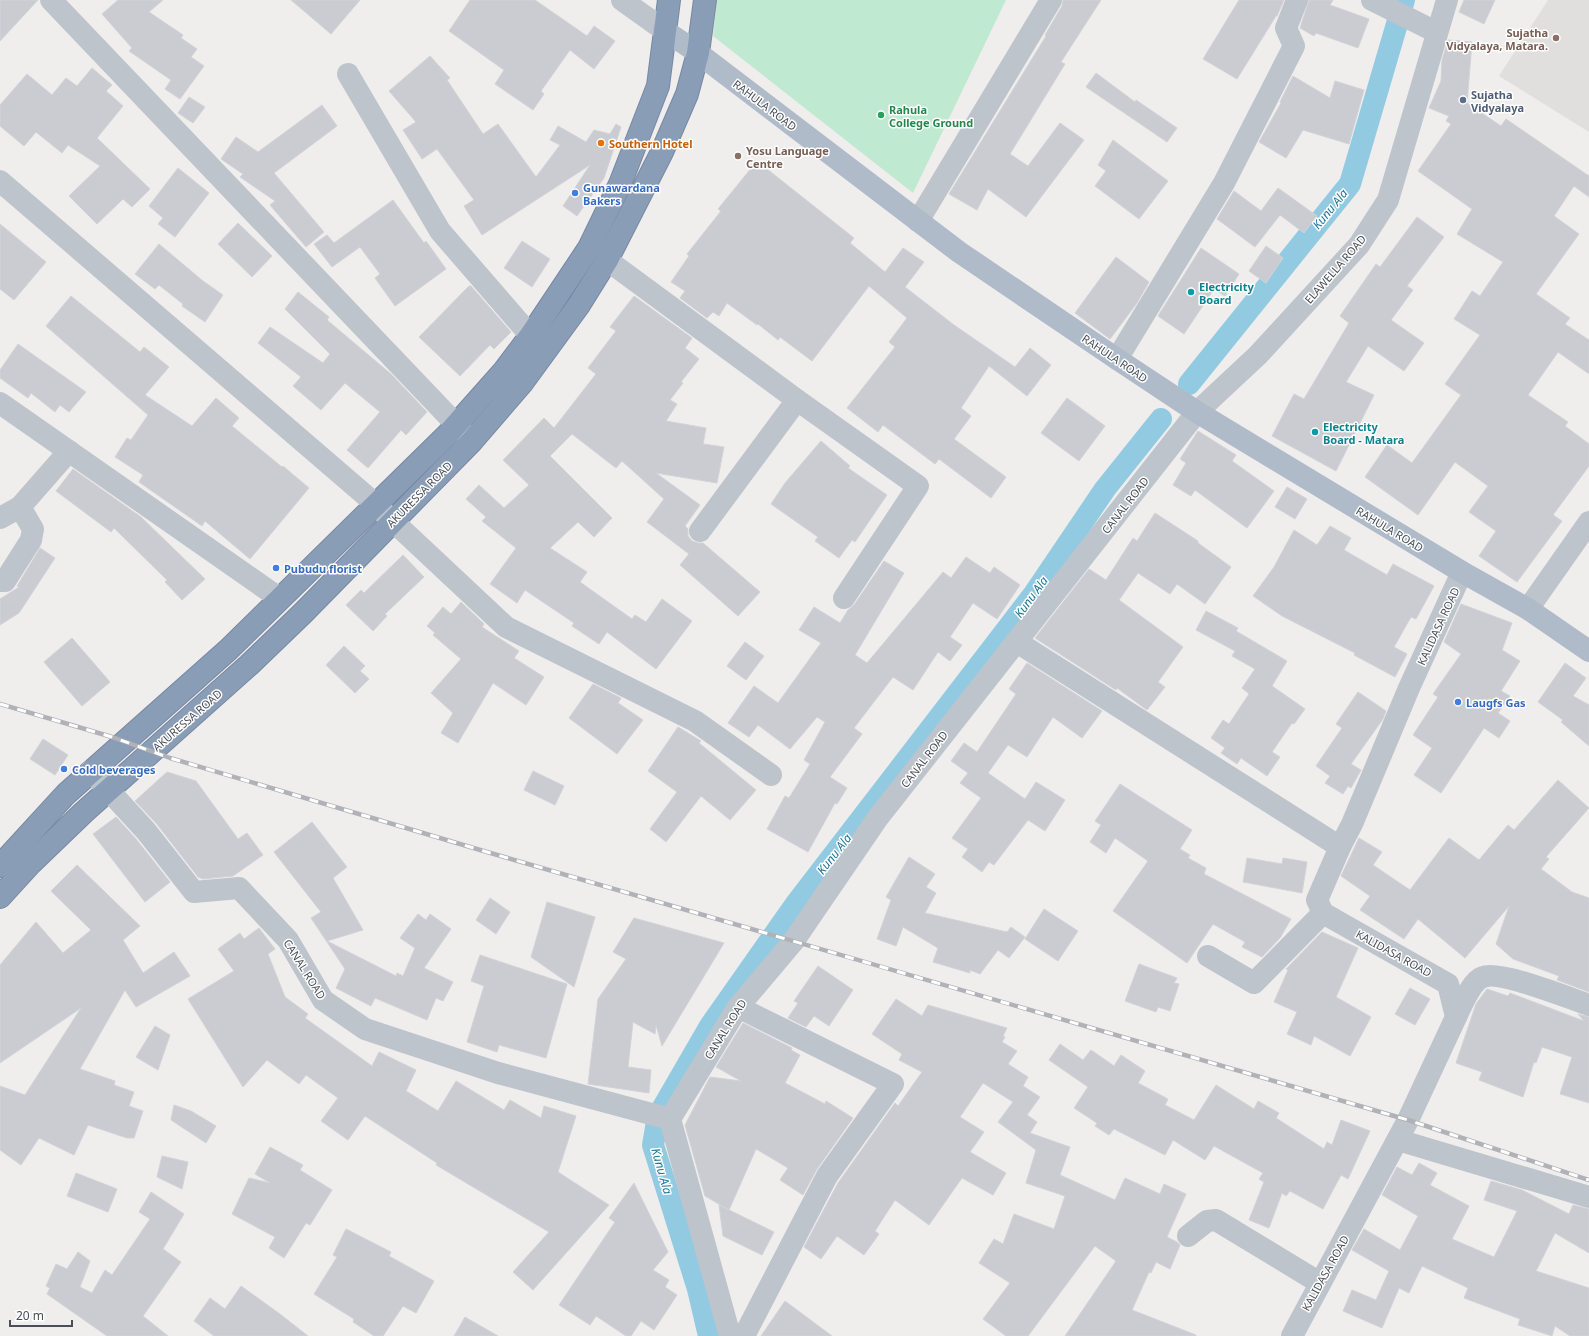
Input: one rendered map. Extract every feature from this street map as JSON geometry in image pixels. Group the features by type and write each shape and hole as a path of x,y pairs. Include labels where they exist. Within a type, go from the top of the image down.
{"highway":[{"name":"AKURESSA ROAD","path":"0,866 66,794 91,770 228,650 279,598 456,426 504,371 531,335 589,248 620,184 658,86 669,0"},
{"name":"AKURESSA ROAD","path":"0,897 31,863 84,812 249,665 303,613 472,441 549,349 607,260 642,193 681,108 687,94 698,53 705,0"}],"main road":[{"name":"RAHULA ROAD","path":"664,30 698,53 959,252 1117,359 1197,412 1462,572 1528,609 1589,652"}],"street":[{"path":"51,0 456,426 472,441"},
{"path":"622,0 664,30"},
{"path":"918,221 1051,0"},
{"path":"1117,359 1224,183 1294,46 1286,28 1297,0"},
{"path":"1372,0 1436,32"},
{"name":"ELAWELLA ROAD","path":"1197,412 1258,355 1359,245 1388,200 1436,32 1447,0"},
{"path":"348,74 440,231 531,335 549,349"},
{"path":"0,181 393,520 506,628 695,722 771,775"},
{"path":"607,260 797,400 918,486 844,598"},
{"path":"700,531 797,400"},
{"path":"0,403 279,598"},
{"name":"CANAL ROAD","path":"91,770 110,790 194,892 239,888 288,940 324,1000 365,1029 498,1073 670,1119 738,1007 793,942 877,819 1197,412"},
{"path":"0,518 20,507 69,451"},
{"path":"0,581 5,581 31,540 33,529 20,507"},
{"path":"1528,609 1589,522"},
{"name":"KALIDASA ROAD","path":"1298,1334 1320,1283 1398,1140 1456,1017 1448,984 1323,913 1317,900 1340,847 1352,824 1409,688 1462,572"},
{"path":"1017,642 1340,847"},
{"path":"1208,956 1254,984 1323,913"},
{"path":"1456,1017 1473,984 1482,977 1501,976 1589,1005"},
{"path":"738,1007 893,1084 827,1176 744,1336"},
{"path":"670,1119 730,1336"},
{"path":"1398,1140 1589,1197"},
{"path":"1188,1236 1207,1221 1216,1220 1320,1283"}],"shaded area":[{"name":"Sujatha Vidyalaya, Matara.","path":"1548,0 1589,0 1589,132 1499,76"}],"green space":[{"name":"Rahula College Ground","path":"717,0 1006,0 913,193 713,36"}],"building":[{"path":"0,0 38,0 0,41"},
{"path":"118,0 163,0 149,12 183,35 181,38 197,49 191,57 204,66 180,99 165,89 171,80 129,51 132,48 102,14"},
{"path":"291,0 360,0 331,34"},
{"path":"470,0 535,0 587,36 594,26 615,41 594,69 570,50 541,91 544,94 533,110 495,84 504,70 449,31"},
{"path":"1063,0 1101,0 1061,62 1065,64 1010,154 1028,166 1060,123 1084,140 1026,217 988,189 977,210 949,194 1046,36 1045,35 1062,6"},
{"path":"1239,0 1284,0 1277,16 1237,79 1203,59"},
{"path":"1309,0 1333,0 1330,5 1369,19 1358,48 1316,33 1314,36 1300,28"},
{"path":"1464,0 1495,0 1484,24 1459,12"},
{"path":"1448,40 1472,42 1467,103 1501,126 1506,119 1589,176 1589,197 1574,186 1554,216 1579,234 1536,294 1570,318 1565,324 1589,340 1589,374 1558,352 1528,395 1568,422 1565,426 1589,444 1589,466 1553,515 1562,521 1517,582 1479,556 1496,531 1469,512 1488,486 1455,462 1418,515 1365,477 1387,445 1412,463 1461,395 1445,384 1480,335 1454,319 1472,291 1480,296 1503,262 1457,234 1472,209 1418,171 1451,124 1446,121 1449,116 1429,108 1441,81 1442,60"},
{"path":"430,56 450,78 447,80 483,134 498,124 536,177 560,145 550,140 558,126 586,142 594,130 610,134 616,124 621,127 604,178 577,216 563,206 590,165 482,235 464,206 474,200 437,149 422,159 403,130 416,122 389,91"},
{"path":"92,68 112,85 106,91 123,106 97,138 150,189 132,207 123,199 97,224 69,196 100,166 68,145 62,153 36,132 24,146 0,126 0,105 27,74 52,95 66,78 77,86"},
{"path":"1096,73 1135,102 1136,100 1177,128 1167,142 1086,87"},
{"path":"1293,76 1330,98 1335,81 1364,90 1349,144 1303,130 1286,158 1259,142 1281,103 1280,102"},
{"path":"189,97 205,107 193,123 178,113"},
{"path":"322,105 337,126 274,173 324,232 306,247 270,205 275,201 240,177 243,174 221,159 236,137 258,152"},
{"path":"1113,140 1168,181 1139,219 1095,186 1106,171 1098,165"},
{"path":"757,161 854,238 850,243 885,272 903,248 924,262 905,287 954,325 1015,367 1030,348 1051,365 1027,396 989,366 961,408 971,416 954,439 1006,477 991,498 939,459 935,464 883,425 878,432 847,408 895,347 889,342 907,318 869,286 812,361 780,337 778,340 758,324 757,325 727,303 719,316 713,312 707,318 680,298 685,291 671,282 689,256 687,254 721,211 718,209"},
{"path":"178,168 209,193 175,237 158,224 163,218 149,206"},
{"path":"1278,188 1317,216 1304,233 1280,215 1255,247 1217,219 1234,191 1261,211"},
{"path":"393,200 424,243 426,241 446,269 395,306 375,278 380,274 360,247 332,267 314,244 327,235 334,243"},
{"path":"1417,217 1444,237 1407,286 1413,290 1391,320 1424,343 1404,371 1368,346 1346,382 1374,395 1336,471 1272,436 1294,394 1304,399 1349,323 1340,316 1376,264 1380,267"},
{"path":"238,223 272,256 252,277 218,244"},
{"path":"0,224 46,262 14,300 0,289"},
{"path":"522,241 550,259 532,287 504,268"},
{"path":"159,244 203,281 223,295 205,322 182,306 183,304 159,285 155,289 135,274"},
{"path":"1266,246 1283,258 1266,283 1249,271"},
{"name":"Electricity Board","path":"1201,248 1239,274 1225,296 1214,289 1184,334 1158,316"},
{"path":"1116,257 1149,282 1137,303 1110,339 1075,313"},
{"path":"469,286 471,286 511,332 494,349 490,345 460,376 419,337"},
{"path":"298,292 329,317 327,320 391,374 427,412 406,435 401,430 368,468 347,450 380,412 345,383 321,410 293,386 301,377 258,343 270,327 323,363 330,354 285,309"},
{"path":"71,296 140,352 144,347 169,367 145,395 192,426 216,398 239,418 232,426 309,488 250,559 205,521 202,526 139,482 143,475 115,457 127,438 131,440 148,415 46,326"},
{"path":"634,296 692,338 685,348 699,359 681,382 683,383 670,400 677,404 666,421 706,428 703,444 724,447 717,483 656,473 700,505 685,526 688,529 688,536 692,541 703,543 760,592 738,616 680,565 689,554 647,522 664,499 622,461 616,468 572,434 550,456 612,518 594,537 578,522 550,548 587,572 580,582 632,619 635,615 646,622 662,599 692,621 656,669 607,632 599,644 572,626 574,623 525,590 517,603 490,584 516,548 482,521 486,517 466,499 479,485 504,508 529,485 503,460 544,418 554,428 596,374 588,368 616,331 610,327"},
{"path":"18,344 86,392 69,412 60,405 55,412 31,393 28,398 0,378 0,370"},
{"path":"1067,398 1105,426 1079,461 1041,433"},
{"path":"1198,431 1236,455 1232,461 1274,491 1247,528 1195,490 1191,496 1173,485 1186,463 1180,459"},
{"path":"821,441 850,466 848,468 887,495 855,542 852,540 839,558 815,541 818,537 771,504 785,483"},
{"path":"73,469 141,517 205,579 182,600 165,582 167,580 114,528 111,532 56,491"},
{"path":"1287,487 1307,499 1295,519 1275,507"},
{"path":"1155,513 1198,541 1198,543 1231,567 1205,604 1177,584 1170,594 1138,573 1119,600 1183,647 1158,682 1165,687 1147,710 1117,688 1116,690 1035,638 1089,569 1106,580 1133,538 1137,541"},
{"path":"1330,526 1351,538 1344,550 1387,575 1393,564 1434,586 1416,619 1411,617 1394,647 1407,654 1395,677 1354,655 1355,653 1282,616 1253,596 1274,567 1294,530 1317,545"},
{"path":"40,548 55,558 19,613 0,625 0,599 19,587 17,586"},
{"path":"403,555 424,577 385,614 387,616 373,631 346,605 361,590 364,593"},
{"path":"966,557 990,573 994,567 1020,585 997,619 973,603 950,637 962,645 950,661 938,652 913,690 893,677 854,728 862,734 830,777 847,788 837,804 835,803 808,852 767,829 785,796 789,798 810,764 804,760 825,722 817,717 790,749 758,725 749,737 728,723 754,686 778,703 821,643 799,630 814,607 840,623 884,561 904,573 855,655 867,663 943,572 951,578"},
{"path":"461,602 484,624 482,627 519,651 514,658 544,677 526,705 493,683 458,743 441,733 453,713 431,693 461,659 433,635 435,633 427,626 443,607 451,614"},
{"path":"1461,604 1512,623 1502,650 1520,661 1501,691 1510,696 1498,713 1510,721 1499,738 1484,728 1441,793 1414,775 1432,748 1413,735 1438,697 1433,694 1461,654 1444,642"},
{"path":"1206,611 1238,628 1236,631 1287,661 1272,686 1305,709 1294,724 1292,723 1272,752 1280,757 1267,776 1241,758 1237,764 1221,753 1225,748 1211,738 1223,720 1229,724 1249,694 1242,688 1255,669 1232,656 1235,651 1196,630"},
{"path":"72,638 110,682 82,706 44,662"},
{"path":"745,642 764,656 746,680 727,666"},
{"path":"344,646 365,666 360,671 369,679 355,693 326,665"},
{"path":"1027,663 1102,711 1082,738 1053,717 1027,757 1008,745 988,773 1025,799 1036,782 1065,800 1045,831 1028,820 994,865 989,862 982,872 962,857 968,849 952,838 981,798 960,783 968,773 951,761 964,743 977,752 1016,694 1009,689"},
{"path":"1565,663 1586,678 1573,696 1589,705 1589,746 1561,722 1563,720 1538,702"},
{"path":"593,684 621,698 618,703 643,720 617,754 569,718"},
{"path":"1358,692 1386,711 1383,719 1351,764 1361,770 1351,788 1348,786 1343,794 1325,783 1330,776 1316,766 1342,728 1336,724"},
{"path":"678,727 701,741 699,743 756,790 730,820 701,796 666,842 650,829 677,792 648,771"},
{"path":"43,739 68,755 55,775 30,759"},
{"path":"533,771 564,786 555,805 524,790"},
{"path":"167,772 196,781 238,839 247,833 263,855 233,876 203,879 198,877 156,823 135,801"},
{"path":"1558,780 1589,808 1546,857 1549,859 1541,869 1572,892 1589,898 1589,992 1557,980 1559,976 1513,959 1496,944 1509,906 1465,958 1418,919 1404,939 1360,910 1370,896 1341,876 1359,838 1382,852 1373,865 1410,890 1449,838 1479,860 1508,825 1514,830"},
{"path":"1120,784 1192,830 1180,849 1190,855 1188,858 1206,868 1204,874 1291,919 1280,938 1262,957 1242,947 1245,942 1213,924 1187,963 1113,911 1148,861 1115,838 1106,853 1090,842 1101,825 1095,821"},
{"path":"116,817 136,839 170,882 145,902 93,834"},
{"path":"312,822 347,867 333,878 363,930 327,941 396,976 397,973 403,976 415,948 400,938 418,914 426,920 430,914 451,929 424,968 453,982 443,1001 436,998 427,1020 375,998 371,1006 336,988 345,969 311,918 321,912 274,852"},
{"path":"909,857 935,874 926,887 936,893 925,913 1007,932 1011,927 1025,937 1009,958 998,950 980,974 970,970 970,973 933,962 938,948 903,927 896,946 877,939 891,900 886,897"},
{"path":"1247,858 1282,864 1283,858 1307,862 1302,893 1243,882"},
{"path":"77,865 140,926 123,940 143,973 174,952 190,976 136,1007 125,990 80,1069 115,1081 114,1085 134,1092 129,1106 143,1111 134,1138 127,1138 88,1125 74,1155 39,1138 21,1165 0,1150 0,1086 25,1095 81,1008 0,1063 0,965 36,922 63,953 91,930 51,891"},
{"path":"490,898 510,912 496,934 476,920"},
{"path":"547,902 595,917 574,987 531,957"},
{"path":"1044,909 1078,931 1058,961 1025,939"},
{"path":"634,918 724,943 662,1046 656,1025 655,1034 633,1022 628,1067 651,1070 649,1093 588,1084 598,999 626,959 613,952"},
{"path":"259,928 275,949 268,954 285,997 308,1014 305,1018 372,1066 379,1052 416,1070 406,1091 438,1111 456,1081 504,1110 510,1100 541,1118 544,1106 576,1116 558,1172 609,1205 533,1290 513,1272 549,1232 436,1165 437,1163 365,1116 348,1140 321,1121 338,1098 306,1075 299,1084 267,1060 243,1087 188,999 234,971 218,949 240,933 244,939"},
{"path":"1322,932 1358,948 1336,997 1371,1017 1350,1056 1314,1036 1311,1045 1287,1034 1297,1012 1274,1002 1288,970 1286,969"},
{"path":"480,955 567,984 546,1058 499,1045 497,1052 467,1042 484,986 471,981"},
{"path":"1139,964 1177,978 1174,983 1179,984 1170,1011 1158,1007 1156,1012 1125,1001"},
{"path":"818,966 853,990 829,1026 814,1016 806,1027 788,1018 798,1003 794,1001"},
{"path":"1410,988 1430,999 1415,1025 1395,1014"},
{"path":"1487,989 1508,996 1510,993 1584,1021 1578,1014 1589,1017 1589,1103 1560,1094 1572,1057 1542,1047 1536,1063 1534,1062 1523,1097 1479,1080 1482,1072 1456,1063 1476,1004"},
{"path":"896,999 922,1016 928,1005 1007,1028 1002,1042 1017,1051 1008,1064 1028,1077 1023,1086 1040,1097 1027,1115 1037,1122 1030,1133 1070,1147 1060,1175 1115,1200 1125,1178 1160,1194 1164,1184 1186,1194 1167,1237 1180,1245 1170,1269 1156,1262 1151,1273 1149,1272 1132,1310 1196,1336 1065,1336 1116,1261 1095,1246 1028,1336 1006,1336 983,1319 1010,1283 979,1263 994,1239 1003,1244 1014,1214 1054,1229 1065,1196 1026,1183 1036,1150 998,1122 1013,1102 983,1083 960,1117 984,1132 970,1152 1006,1173 993,1195 962,1178 929,1225 895,1200 875,1231 879,1234 864,1255 837,1236 821,1259 804,1247 838,1183 895,1103 898,1106 922,1072 899,1060 902,1054 872,1034"},
{"path":"743,1023 792,1048 791,1050 800,1055 785,1083 825,1104 826,1101 853,1118 817,1169 803,1195 780,1180 788,1168 756,1149 729,1210 705,1196 685,1125 710,1077 741,1081 716,1067"},
{"path":"155,1026 170,1035 158,1070 136,1057"},
{"path":"1060,1044 1083,1060 1091,1050 1114,1066 1121,1055 1145,1071 1138,1083 1168,1099 1165,1105 1194,1120 1216,1085 1254,1109 1258,1101 1279,1113 1276,1118 1324,1149 1327,1142 1332,1145 1341,1120 1370,1131 1348,1179 1341,1175 1323,1209 1290,1191 1286,1196 1282,1193 1269,1228 1249,1220 1264,1182 1259,1179 1263,1173 1214,1146 1205,1160 1173,1140 1165,1155 1114,1129 1109,1135 1095,1126 1097,1123 1074,1108 1088,1087 1049,1060"},
{"path":"174,1105 191,1111 216,1126 206,1143 171,1120"},
{"path":"270,1147 303,1165 300,1170 332,1190 310,1225 306,1223 284,1258 269,1248 275,1237 232,1214 249,1178 270,1183 255,1174"},
{"path":"162,1156 188,1162 182,1189 157,1177"},
{"path":"1419,1163 1437,1173 1430,1185 1469,1206 1452,1239 1494,1257 1517,1211 1484,1200 1491,1181 1522,1190 1569,1214 1573,1205 1589,1209 1589,1253 1555,1233 1536,1271 1589,1288 1589,1336 1570,1336 1555,1326 1552,1336 1518,1325 1520,1319 1464,1298 1468,1288 1422,1266 1409,1293 1399,1288 1382,1328 1343,1311 1352,1290 1376,1300 1389,1271 1352,1250 1364,1229 1400,1250 1418,1216 1382,1195 1397,1167 1412,1175"},
{"path":"76,1173 117,1189 108,1212 67,1196"},
{"path":"634,1183 668,1252 653,1270 669,1280 665,1287 677,1295 654,1330 641,1321 631,1336 626,1336 596,1316 590,1325 559,1305 615,1222 609,1218"},
{"path":"151,1192 184,1214 163,1249 181,1262 143,1316 168,1336 107,1336 47,1294 50,1288 46,1286 56,1264 67,1269 78,1252 90,1261 80,1287 92,1293 105,1270 112,1275 150,1219 139,1212"},
{"path":"719,1205 774,1232 762,1255 723,1236"},
{"path":"346,1229 391,1252 389,1256 434,1281 416,1313 403,1306 383,1336 374,1336 353,1322 354,1319 314,1294 337,1257 333,1255"},
{"path":"241,1286 308,1336 214,1336 194,1321 210,1298 225,1309"},
{"path":"785,1301 832,1336 761,1336"},
{"path":"465,1317 498,1336 454,1336"}],"waterway":[{"name":"Kunu Ala","path":"1189,384 1350,184 1404,0"},
{"name":"Kunu Ala","path":"709,1336 698,1289 653,1145 658,1116 710,1026 795,905 1034,594 1105,489 1161,419"}],"railway":[{"path":"0,704 112,737 170,758 487,852 1408,1120 1589,1180"}],"place":[{"name":"Sujatha Vidyalaya, Matara.","path":"1556,38"},
{"name":"Sujatha Vidyalaya","path":"1463,100"},
{"name":"Rahula College Ground","path":"881,115"},
{"name":"Southern Hotel","path":"601,143"},
{"name":"Yosu Language Centre","path":"738,156"},
{"name":"Gunawardana Bakers","path":"575,193"},
{"name":"Electricity Board","path":"1191,292"},
{"name":"Electricity Board - Matara","path":"1315,432"},
{"name":"Pubudu florist","path":"276,568"},
{"name":"Laugfs Gas","path":"1458,702"},
{"name":"Cold beverages","path":"64,769"}]}
